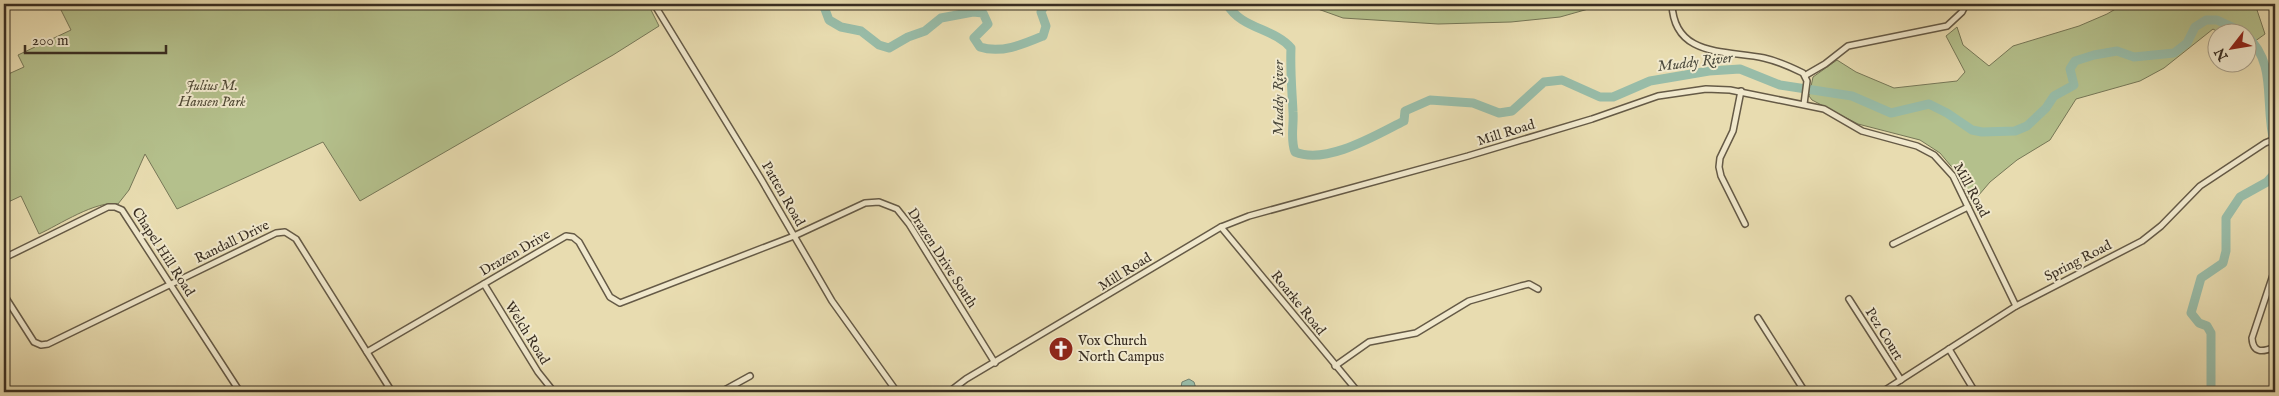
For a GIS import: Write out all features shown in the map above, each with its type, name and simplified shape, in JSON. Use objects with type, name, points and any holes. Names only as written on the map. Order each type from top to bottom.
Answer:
[{"type":"street","points":[[4,7],[9,4]]},
{"type":"street","name":"Patten Road","points":[[654,4],[845,321],[897,392]]},
{"type":"street","points":[[1672,4],[1679,28],[1697,46],[1712,52],[1767,58],[1806,75]]},
{"type":"street","points":[[1806,75],[1825,64],[1848,46],[1948,26],[1962,12],[1966,4]]},
{"type":"street","points":[[1804,104],[1807,85],[1806,75]]},
{"type":"street","name":"Mill Road","points":[[949,392],[966,379],[1221,227],[1249,216],[1468,156],[1592,119],[1658,96],[1713,89],[1741,91],[1824,109],[1862,130],[1926,150],[1949,170],[2016,306]]},
{"type":"street","points":[[1741,91],[1733,131],[1720,158],[1719,167],[1721,176],[1745,224]]},
{"type":"street","name":"Spring Road","points":[[1882,392],[2016,306],[2142,241],[2161,226],[2200,186],[2275,139]]},
{"type":"street","name":"Drazen Drive South","points":[[794,236],[865,202],[879,202],[897,209],[918,237],[995,363]]},
{"type":"street","name":"Chapel Hill Road","points":[[4,258],[108,207],[115,207],[128,216],[240,392]]},
{"type":"street","points":[[1893,244],[1968,207]]},
{"type":"street","name":"Roarke Road","points":[[1221,227],[1358,392]]},
{"type":"street","name":"Randall Drive","points":[[4,295],[29,337],[41,345],[48,344],[276,233],[288,232],[296,239],[392,392]]},
{"type":"street","name":"Drazen Drive","points":[[367,352],[566,236],[573,237],[579,242],[610,297],[620,303],[794,236]]},
{"type":"street","points":[[2275,268],[2252,338],[2252,344],[2258,351],[2262,352],[2275,347]]},
{"type":"street","name":"Welch Road","points":[[484,284],[538,372],[554,392]]},
{"type":"street","points":[[1335,366],[1369,342],[1416,333],[1469,301],[1529,284],[1538,289]]},
{"type":"street","name":"Pez Court","points":[[1849,299],[1901,380]]},
{"type":"street","points":[[1758,318],[1805,392]]},
{"type":"street","points":[[1949,349],[1975,392]]},
{"type":"street","points":[[721,392],[750,376]]},
{"type":"green space","name":"Julius M. Hansen Park","points":[[58,4],[648,4],[659,26],[613,55],[360,201],[323,142],[177,209],[145,154],[129,190],[118,204],[109,204],[89,209],[39,234],[21,196],[4,204],[4,76],[24,67],[18,55],[71,30]]},
{"type":"green space","points":[[1304,4],[1606,4],[1560,17],[1511,22],[1438,24],[1343,18]]},
{"type":"green space","points":[[2124,4],[2255,4],[2265,34],[2256,40],[2256,22],[2206,22],[2206,35],[2164,68],[2140,81],[2076,99],[2050,140],[2017,160],[1990,182],[1972,203],[1956,172],[1940,153],[1920,140],[1858,124],[1812,100],[1809,96],[1813,77],[1837,60],[1856,72],[1894,88],[1957,81],[1965,72],[1946,36],[1957,27],[1963,45],[1989,66],[2013,46],[2079,26],[2107,14]]},
{"type":"shaded area","points":[[1189,379],[1194,382],[1197,392],[1180,392],[1182,382]]},
{"type":"waterway","name":"Muddy River","points":[[823,4],[829,20],[841,27],[861,31],[879,45],[889,48],[908,37],[925,31],[941,18],[973,12],[983,13],[988,24],[974,38],[980,47],[988,49],[1004,49],[1043,36],[1046,26],[1041,12],[1045,4]]},
{"type":"waterway","name":"Muddy River","points":[[1227,4],[1241,19],[1276,36],[1291,48],[1293,142],[1295,152],[1308,155],[1322,155],[1351,147],[1404,121],[1405,111],[1430,100],[1473,103],[1499,113],[1512,111],[1544,82],[1562,80],[1600,97],[1613,97],[1650,81],[1709,71],[1740,69],[1780,85],[1852,96],[1891,113],[1929,104],[1947,113],[1972,130],[1982,132],[2015,131],[2027,126],[2046,108],[2054,96],[2074,85],[2070,69],[2075,61],[2117,51],[2134,57],[2174,53],[2187,43],[2195,27],[2206,20],[2221,22]]},
{"type":"waterway","points":[[2256,47],[2263,59],[2267,72],[2270,116],[2275,146]]},
{"type":"waterway","name":"Muddy River","points":[[2271,66],[2275,65]]},
{"type":"waterway","name":"Muddy River","points":[[2211,392],[2211,333],[2207,326],[2199,323],[2191,313],[2201,278],[2223,263],[2226,251],[2226,218],[2240,197],[2267,182],[2275,173]]},
{"type":"place","name":"Vox Church North Campus","points":[[1061,349]]}]
